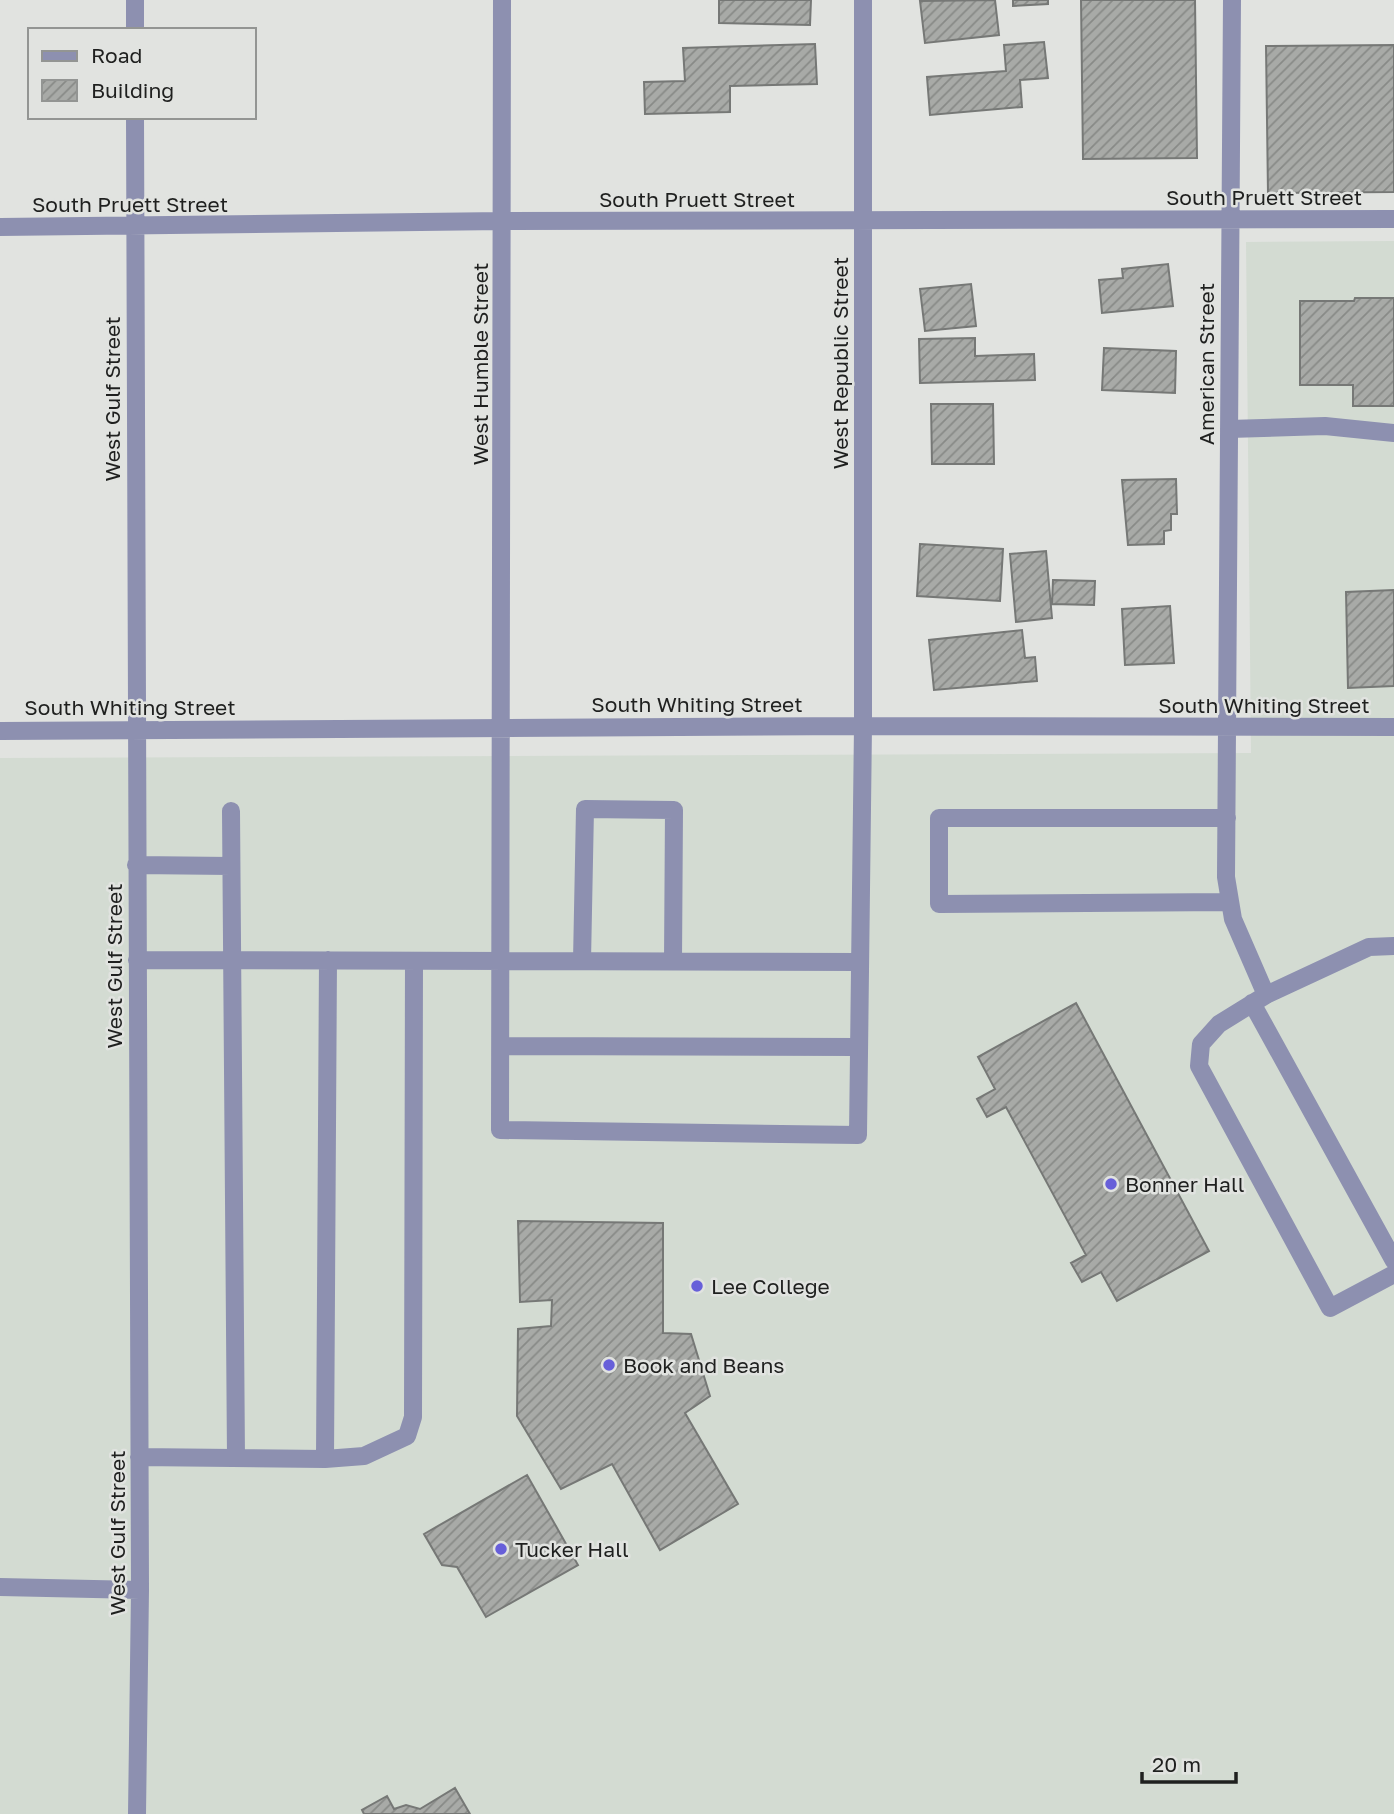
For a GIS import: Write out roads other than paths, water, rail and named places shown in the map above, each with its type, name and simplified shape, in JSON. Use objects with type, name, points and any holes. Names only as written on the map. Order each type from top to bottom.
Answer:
[{"type":"street","points":[[135,0],[135,28]]},
{"type":"street","name":"West Humble Street","points":[[502,0],[500,1130],[858,1135],[859,1047]]},
{"type":"street","name":"West Republic Street","points":[[859,1047],[863,726],[863,0]]},
{"type":"street","name":"American Street","points":[[1232,0],[1228,429],[1229,902],[1259,999],[1394,1261]]},
{"type":"street","name":"West Gulf Street","points":[[135,119],[140,1590],[137,1814]]},
{"type":"street","name":"South Pruett Street","points":[[0,227],[134,228],[503,221],[1394,219]]},
{"type":"street","points":[[1228,429],[1325,426],[1394,433]]},
{"type":"street","name":"South Whiting Street","points":[[0,731],[863,726],[1228,729],[1394,727]]},
{"type":"street","points":[[582,961],[585,809],[674,810],[673,961]]},
{"type":"street","points":[[231,811],[236,1458]]},
{"type":"street","points":[[1227,818],[939,818],[939,904],[1229,902]]},
{"type":"street","points":[[136,865],[231,866]]},
{"type":"street","points":[[1394,946],[1369,947],[1259,999],[1219,1024],[1201,1044],[1199,1066],[1330,1308],[1394,1274]]},
{"type":"street","points":[[136,960],[860,961]]},
{"type":"street","points":[[325,1459],[328,960]]},
{"type":"street","points":[[139,1457],[325,1459],[364,1456],[407,1436],[413,1418],[414,961]]},
{"type":"street","points":[[501,1046],[859,1047]]},
{"type":"street","points":[[0,1587],[140,1590]]},
{"type":"place","name":"Bonner Hall","points":[[1111,1184]]},
{"type":"place","name":"Lee College","points":[[697,1286]]},
{"type":"place","name":"Book and Beans","points":[[609,1365]]},
{"type":"place","name":"Tucker Hall","points":[[501,1549]]}]
